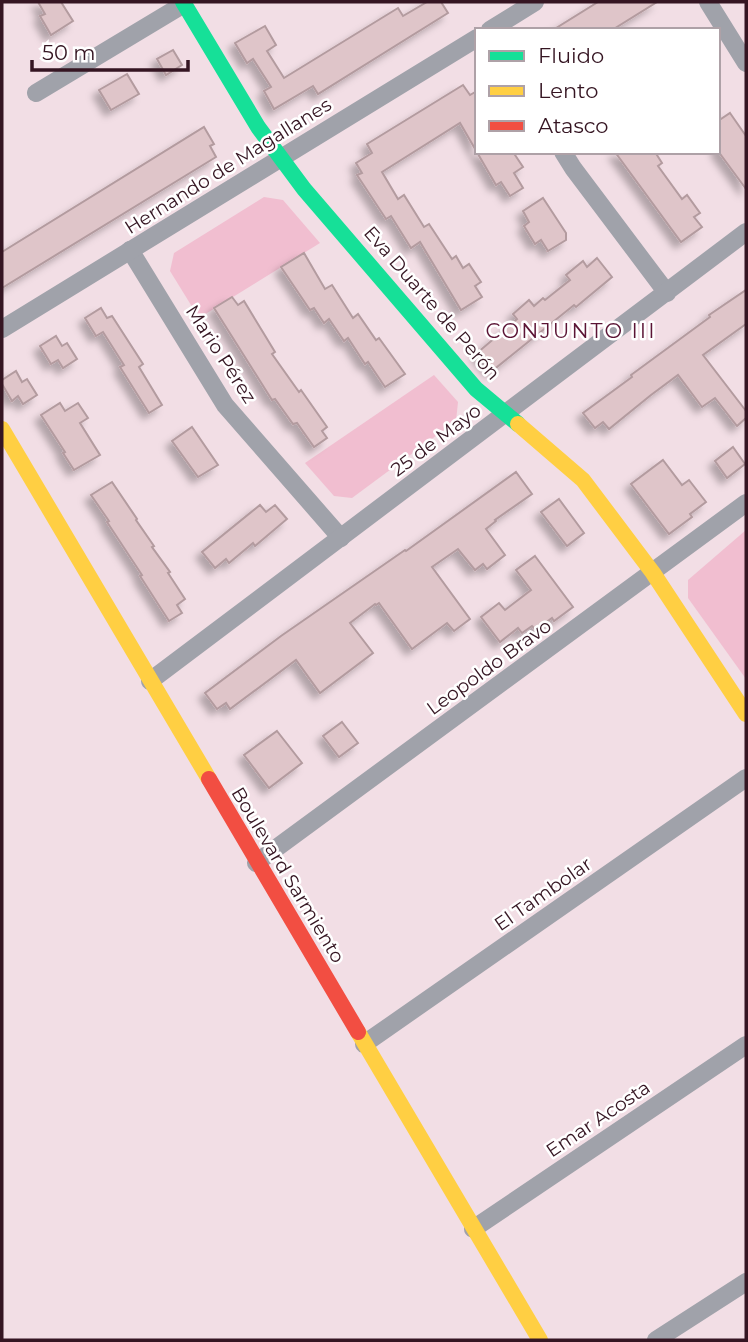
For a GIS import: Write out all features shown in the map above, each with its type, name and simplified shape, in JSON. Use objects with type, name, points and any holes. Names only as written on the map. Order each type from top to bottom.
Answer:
[{"type":"street","points":[[493,28],[535,2]]},
{"type":"street","points":[[708,2],[746,63]]},
{"type":"street","points":[[36,93],[183,3]]},
{"type":"street","name":"Eva Duarte de Perón","points":[[183,3],[258,127],[304,188],[477,389],[583,481],[653,573],[746,714]]},
{"type":"street","name":"Hernando de Magallanes","points":[[2,329],[475,39]]},
{"type":"street","points":[[564,154],[667,293]]},
{"type":"street","name":"25 de Mayo","points":[[150,681],[746,232]]},
{"type":"street","name":"Mario Pérez","points":[[130,250],[225,405],[341,538]]},
{"type":"street","name":"Boulevard Sarmiento","points":[[2,429],[540,1340]]},
{"type":"street","name":"Leopoldo Bravo","points":[[256,863],[746,503]]},
{"type":"street","name":"El Tambolar","points":[[364,1044],[746,778]]},
{"type":"street","name":"Emar Acosta","points":[[473,1229],[746,1045]]},
{"type":"street","points":[[656,1340],[744,1288]]},
{"type":"shaded area","points":[[264,197],[283,200],[320,243],[199,318],[170,271],[174,253]]},
{"type":"shaded area","points":[[434,375],[458,402],[456,421],[352,498],[334,496],[305,463]]},
{"type":"shaded area","points":[[746,530],[746,679],[688,598],[688,580]]},
{"type":"building","points":[[38,2],[61,2],[73,21],[51,35],[40,16],[45,14]]},
{"type":"building","points":[[427,2],[441,2],[448,13],[318,94],[313,86],[274,109],[264,91],[271,87],[253,59],[247,63],[235,43],[265,26],[276,45],[267,51],[284,78],[398,8],[403,16]]},
{"type":"building","points":[[598,2],[657,2],[615,28],[556,28]]},
{"type":"building","points":[[173,50],[182,65],[166,75],[157,59]]},
{"type":"building","points":[[127,74],[139,94],[111,110],[99,90]]},
{"type":"building","points":[[463,85],[470,95],[475,92],[475,149],[460,123],[382,172],[398,199],[404,195],[424,227],[429,224],[452,259],[456,256],[463,268],[469,264],[481,282],[475,286],[482,297],[461,310],[420,242],[411,248],[391,216],[386,219],[357,175],[362,173],[356,163],[372,153],[367,144]]},
{"type":"building","points":[[730,113],[746,136],[746,189],[720,154],[720,120]]},
{"type":"building","points":[[204,127],[214,144],[210,146],[216,157],[2,288],[2,252]]},
{"type":"building","points":[[478,154],[514,154],[523,167],[514,173],[523,188],[510,196],[501,182],[496,185]]},
{"type":"building","points":[[616,154],[656,154],[662,163],[658,166],[682,199],[687,195],[700,213],[694,217],[702,227],[681,242]]},
{"type":"building","points":[[543,198],[566,233],[566,240],[548,251],[541,240],[535,244],[524,226],[529,222],[523,211]]},
{"type":"building","points":[[304,253],[325,289],[332,285],[353,318],[358,314],[405,374],[385,387],[368,362],[365,364],[348,338],[344,341],[329,319],[324,323],[314,308],[310,310],[281,267]]},
{"type":"building","points":[[597,258],[612,277],[492,371],[477,353],[517,319],[513,314],[529,300],[534,306],[543,298],[545,300],[570,280],[566,275],[583,261],[587,267]]},
{"type":"building","points":[[746,290],[746,324],[703,355],[746,411],[746,418],[737,426],[715,398],[702,407],[678,375],[609,429],[603,422],[595,428],[583,413],[710,317],[709,315]]},
{"type":"building","points":[[232,297],[238,305],[244,301],[275,352],[272,354],[327,427],[322,431],[327,438],[314,447],[297,423],[293,424],[275,399],[272,400],[214,308]]},
{"type":"building","points":[[101,308],[107,318],[112,316],[143,364],[139,367],[162,405],[149,413],[120,367],[124,365],[103,332],[96,336],[85,318]]},
{"type":"building","points":[[56,336],[62,346],[67,343],[77,359],[63,368],[58,360],[51,364],[40,346]]},
{"type":"building","points":[[16,371],[22,382],[27,379],[37,395],[23,404],[18,396],[12,401],[2,384],[2,380]]},
{"type":"building","points":[[60,403],[65,411],[78,403],[88,418],[80,423],[100,455],[74,470],[41,415]]},
{"type":"building","points":[[192,427],[218,465],[198,477],[172,441]]},
{"type":"building","points":[[733,447],[745,464],[727,478],[715,461]]},
{"type":"building","points":[[663,460],[682,485],[689,480],[706,502],[690,514],[692,517],[669,534],[631,484]]},
{"type":"building","points":[[516,472],[532,494],[486,529],[505,555],[487,569],[483,564],[475,570],[458,549],[432,567],[470,619],[454,631],[447,623],[412,649],[379,603],[375,604],[350,623],[373,653],[320,693],[296,660],[230,709],[226,703],[217,709],[205,693],[281,636]]},
{"type":"building","points":[[112,482],[185,599],[177,605],[182,613],[169,621],[91,495]]},
{"type":"building","points":[[559,499],[584,533],[567,546],[541,512]]},
{"type":"building","points":[[260,505],[266,512],[275,505],[287,519],[255,546],[253,543],[229,563],[226,559],[215,568],[202,552]]},
{"type":"building","points":[[535,556],[573,607],[536,630],[532,626],[522,633],[518,628],[500,642],[481,617],[499,603],[505,610],[531,590],[516,570]]},
{"type":"building","points":[[342,722],[358,743],[339,757],[323,736]]},
{"type":"building","points":[[277,731],[302,763],[269,788],[244,755]]},
{"type":"traffic: fast","points":[[183,2],[258,127],[304,189],[476,389],[518,424]]},
{"type":"traffic: slow","points":[[518,424],[583,480],[653,573],[746,714]]},
{"type":"traffic: slow","points":[[2,429],[209,779]]},
{"type":"traffic: slow","points":[[358,1032],[540,1340]]},
{"type":"traffic: jam","points":[[209,779],[358,1032]]},
{"type":"district","name":"CONJUNTO III","points":[[571,330]]}]
